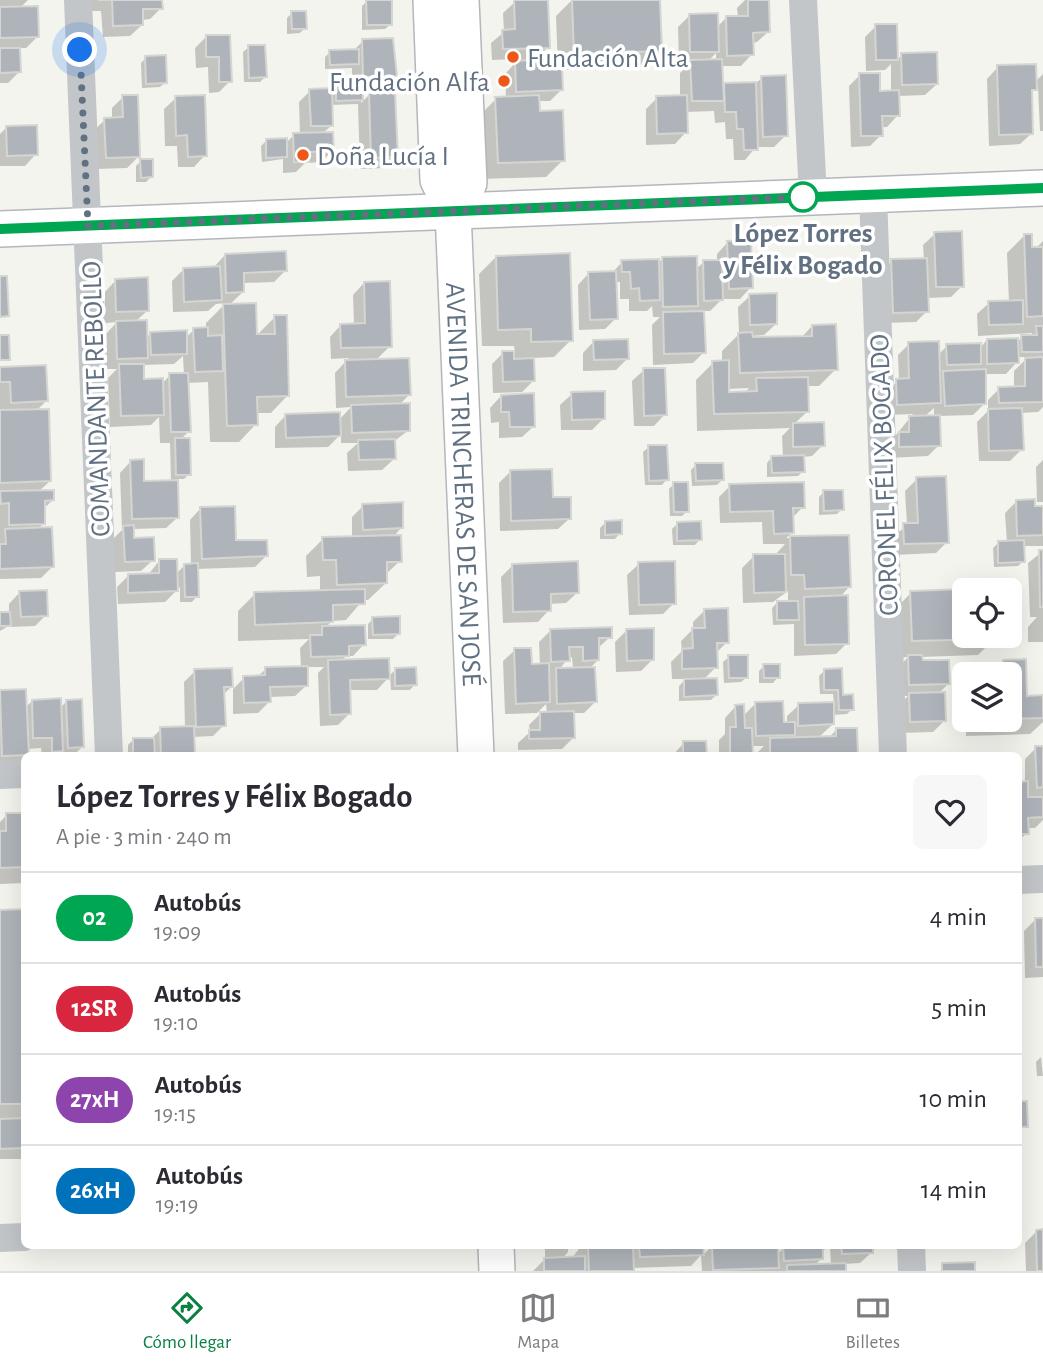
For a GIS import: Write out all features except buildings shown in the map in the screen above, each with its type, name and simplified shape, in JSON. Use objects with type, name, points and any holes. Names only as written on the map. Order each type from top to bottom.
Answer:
[{"type":"main road","points":[[431,0],[438,180],[453,211]]},
{"type":"main road","points":[[453,211],[469,183],[461,0]]},
{"type":"main road","points":[[0,229],[1043,188]]},
{"type":"main road","name":"AVENIDA TRINCHERAS DE SAN JOSÉ","points":[[453,211],[475,752]]},
{"type":"main road","points":[[496,1249],[497,1271]]},
{"type":"street","name":"COMANDANTE REBOLLO","points":[[78,0],[109,752]]},
{"type":"street","points":[[803,0],[813,197]]},
{"type":"street","name":"CORONEL FÉLIX BOGADO","points":[[873,194],[893,752]]},
{"type":"street","points":[[0,775],[21,774]]},
{"type":"street","points":[[1022,880],[1043,879]]},
{"type":"street","points":[[0,1238],[21,1237]]},
{"type":"street","points":[[911,1249],[912,1271]]},
{"type":"bus line","name":"02","points":[[0,229],[1043,188]]},
{"type":"place","name":"Fundación Alta","points":[[513,57]]},
{"type":"place","name":"Fundación Alfa","points":[[504,81]]},
{"type":"place","name":"Doña Lucía I","points":[[303,155]]},
{"type":"place","name":"López Torres y Félix Bogado","points":[[803,197]]},
{"type":"route","points":[[80,50],[88,226],[803,197]]}]
